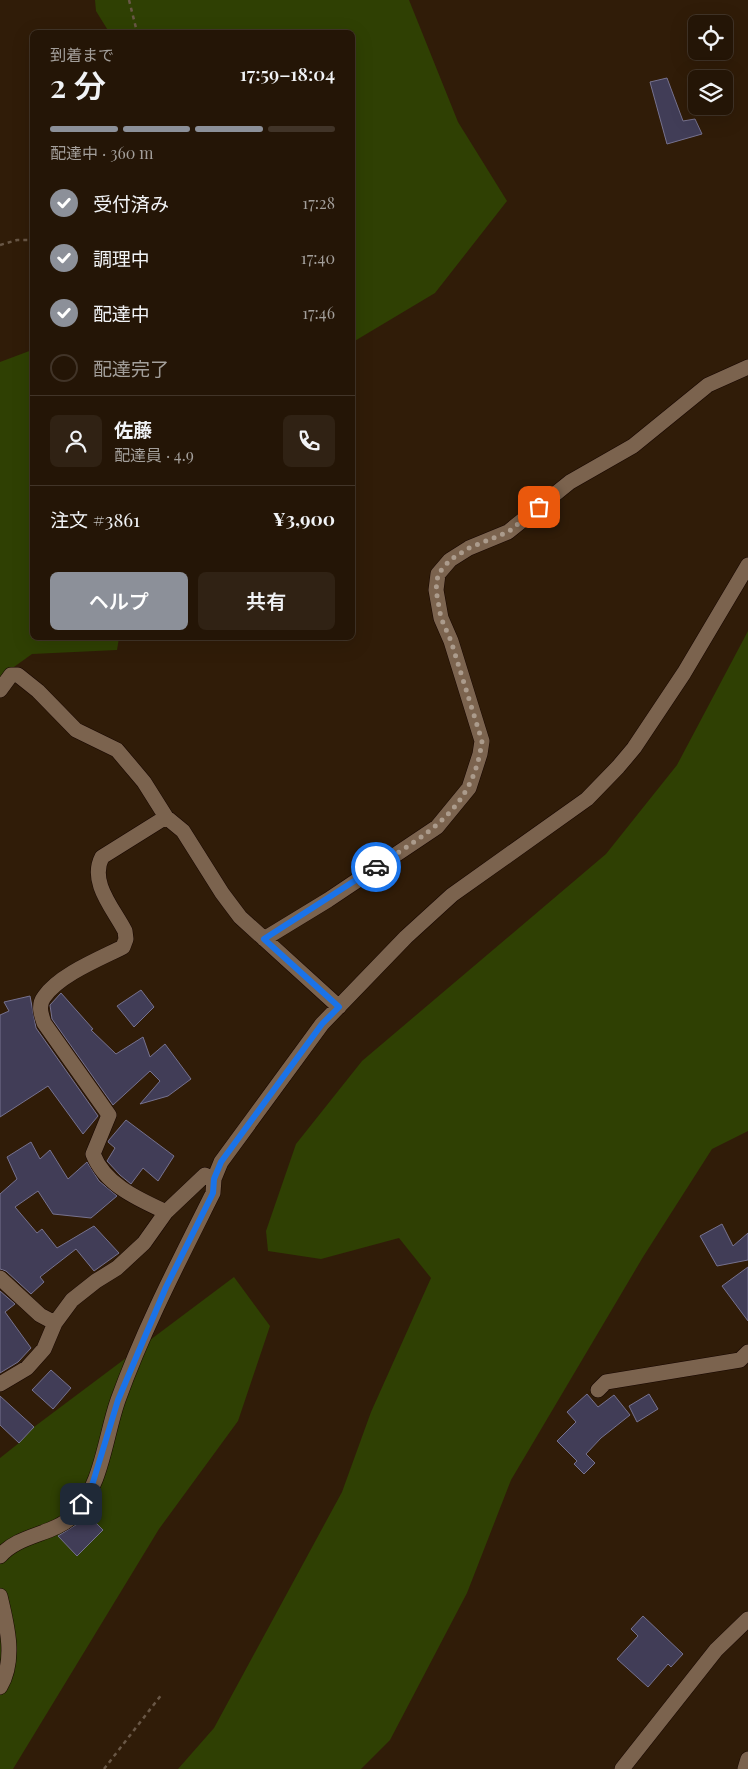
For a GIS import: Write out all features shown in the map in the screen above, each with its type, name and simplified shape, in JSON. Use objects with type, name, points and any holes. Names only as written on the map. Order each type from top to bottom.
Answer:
[{"type":"street","points":[[264,939],[328,900],[437,827],[469,788],[480,754],[482,741],[451,641],[441,618],[436,590],[438,574],[450,560],[469,548],[508,532],[570,482],[633,446],[708,385],[748,367]]},
{"type":"street","points":[[0,1556],[24,1540],[54,1528],[72,1516],[90,1492],[118,1400],[166,1287],[213,1193],[214,1179],[221,1162],[322,1024],[406,937],[452,895],[587,799],[618,767],[634,748],[684,673],[748,565]]},
{"type":"street","points":[[0,690],[11,675],[18,675],[38,691],[76,730],[117,750],[144,782],[166,816],[183,831],[222,893],[240,917],[339,1007]]},
{"type":"street","points":[[166,816],[102,857],[97,866],[98,881],[126,931],[126,939],[122,947],[65,978],[43,997],[40,1007],[44,1023],[108,1116],[93,1154],[98,1166],[129,1195],[166,1212]]},
{"type":"street","points":[[0,1384],[27,1368],[44,1349],[55,1323],[72,1300],[116,1268],[144,1243],[166,1212],[206,1175],[214,1179]]},
{"type":"street","points":[[0,1278],[40,1315],[55,1323]]},
{"type":"street","points":[[598,1390],[606,1382],[740,1360],[748,1352]]},
{"type":"street","points":[[0,1596],[6,1622],[10,1658],[0,1687]]},
{"type":"street","points":[[622,1769],[716,1650],[748,1619]]},
{"type":"street","points":[[745,1769],[748,1759]]},
{"type":"path","points":[[129,0],[136,30]]},
{"type":"path","points":[[0,244],[17,240],[30,240]]},
{"type":"path","points":[[104,1769],[162,1694]]},
{"type":"green space","points":[[95,0],[409,0],[458,122],[507,201],[435,293],[355,341],[355,30],[108,30],[96,11]]},
{"type":"green space","points":[[30,351],[30,640],[119,640],[117,650],[32,654],[0,677],[0,362]]},
{"type":"green space","points":[[748,631],[748,1131],[712,1149],[643,1257],[511,1480],[467,1593],[390,1740],[361,1769],[178,1769],[214,1728],[342,1492],[371,1412],[431,1278],[399,1238],[321,1259],[268,1251],[266,1231],[296,1144],[362,1061],[606,854],[677,765]]},
{"type":"green space","points":[[234,1277],[270,1326],[238,1421],[159,1529],[13,1769],[0,1769],[0,1458],[19,1443],[34,1427]]},
{"type":"building","points":[[667,78],[683,121],[695,119],[702,134],[667,144],[650,82]]},
{"type":"building","points":[[141,990],[154,1007],[134,1027],[117,1006]]},
{"type":"building","points":[[61,993],[93,1029],[91,1030],[116,1054],[143,1037],[150,1057],[165,1044],[191,1079],[168,1096],[140,1104],[160,1081],[150,1071],[113,1105],[52,1019],[50,1005]]},
{"type":"building","points":[[30,996],[36,1028],[98,1116],[83,1134],[48,1086],[0,1117],[0,1015],[9,1011],[4,1002]]},
{"type":"building","points":[[126,1120],[174,1156],[158,1181],[143,1168],[131,1184],[107,1161],[115,1148],[108,1142]]},
{"type":"building","points":[[31,1142],[40,1159],[50,1150],[68,1179],[87,1162],[99,1181],[117,1196],[91,1218],[53,1214],[38,1191],[15,1207],[37,1233],[42,1229],[57,1248],[94,1226],[119,1253],[94,1271],[76,1249],[40,1277],[44,1282],[31,1294],[6,1271],[0,1269],[0,1194],[17,1179],[7,1157]]},
{"type":"building","points":[[722,1224],[733,1246],[748,1233],[748,1260],[717,1266],[700,1236]]},
{"type":"building","points":[[748,1267],[748,1321],[722,1286]]},
{"type":"building","points":[[0,1291],[15,1304],[5,1312],[31,1348],[18,1362],[0,1373]]},
{"type":"building","points":[[51,1370],[71,1388],[53,1409],[32,1390]]},
{"type":"building","points":[[587,1394],[598,1407],[614,1395],[630,1415],[601,1438],[586,1454],[595,1463],[584,1474],[574,1464],[577,1461],[557,1441],[576,1422],[567,1412]]},
{"type":"building","points":[[649,1394],[658,1409],[637,1422],[629,1406]]},
{"type":"building","points":[[0,1396],[34,1427],[19,1443],[0,1425]]},
{"type":"building","points":[[87,1514],[103,1530],[77,1556],[58,1536],[79,1523]]},
{"type":"building","points":[[643,1616],[683,1654],[671,1667],[668,1664],[648,1687],[617,1659],[638,1636],[631,1629]]},
{"type":"way so far","points":[[376,867],[437,827],[469,788],[480,754],[482,741],[451,641],[441,618],[436,590],[438,574],[450,560],[469,548],[508,532],[539,507]]},
{"type":"route","points":[[81,1504],[90,1492],[118,1400],[166,1287],[213,1193],[214,1179],[221,1162],[322,1024],[339,1007],[307,980],[282,953],[264,939],[328,900],[376,867]]}]
